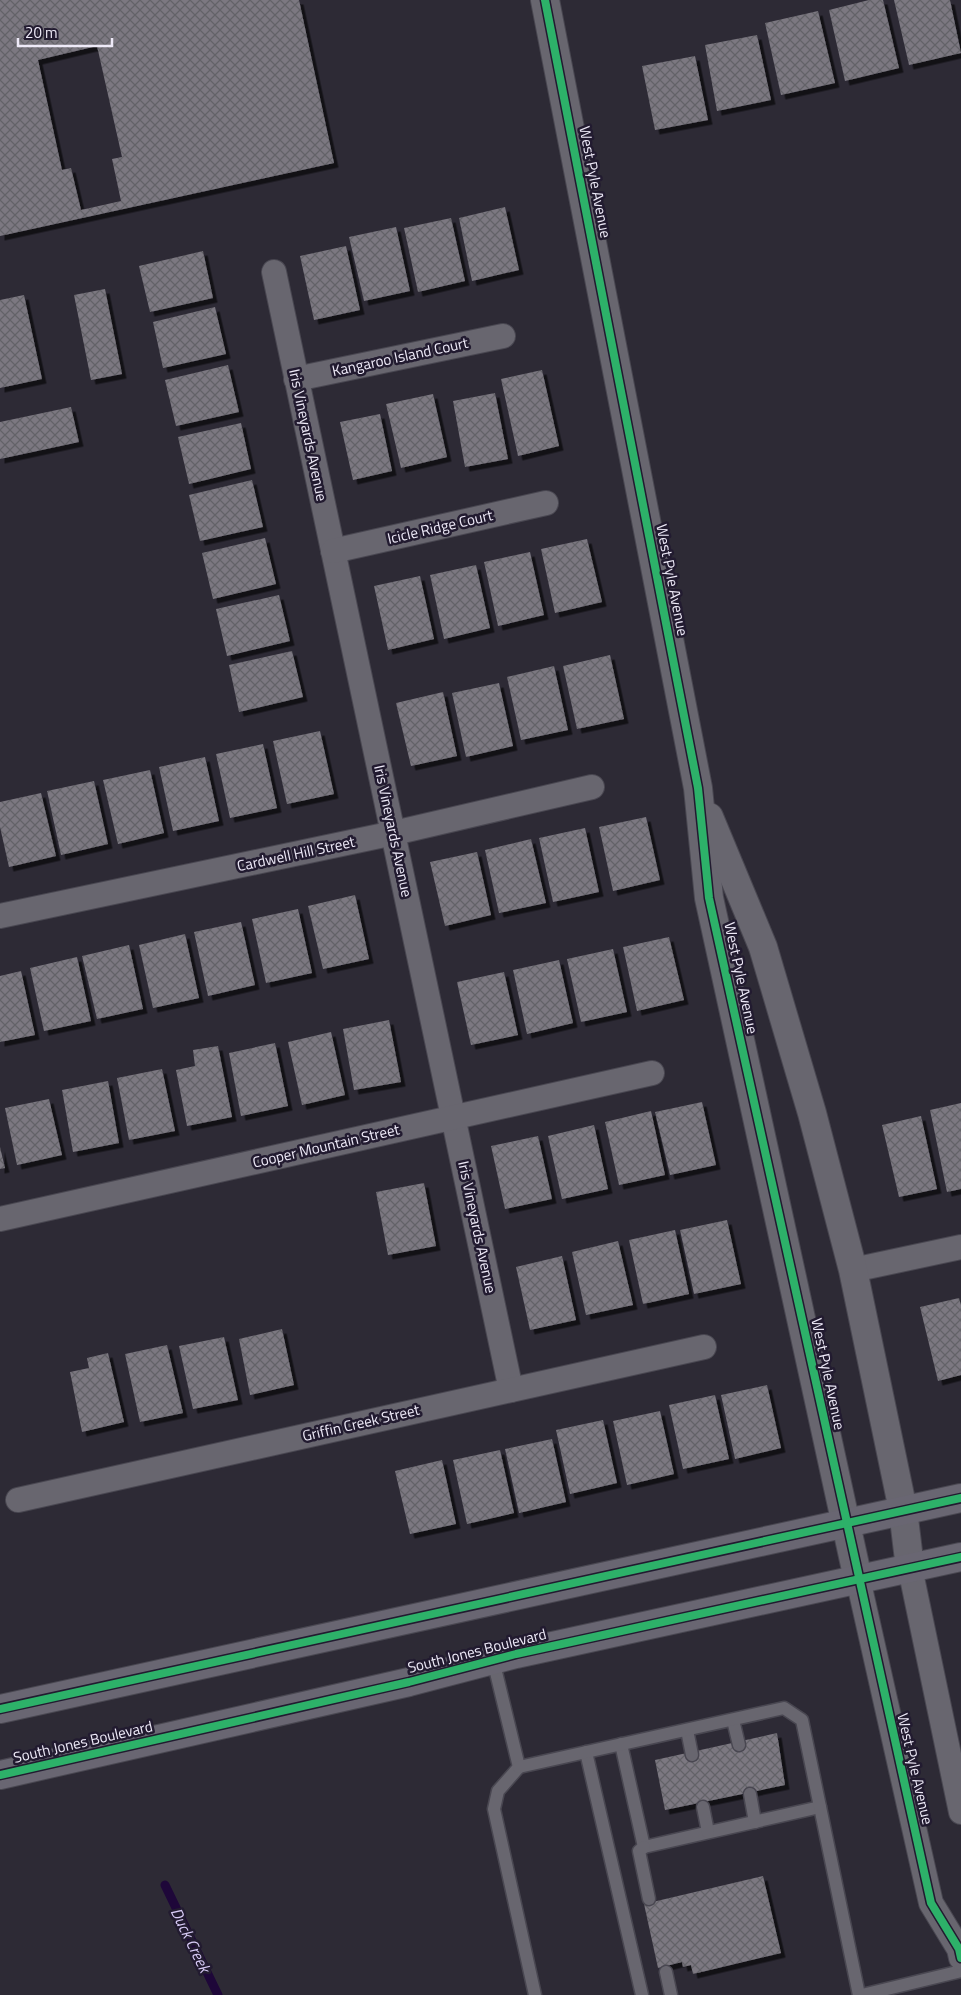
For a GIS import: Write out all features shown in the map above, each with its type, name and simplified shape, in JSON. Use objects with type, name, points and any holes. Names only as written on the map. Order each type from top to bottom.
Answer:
[{"type":"main road","points":[[0,1709],[961,1498]]},
{"type":"main road","name":"South Jones Boulevard","points":[[0,1775],[409,1682],[493,1660],[961,1557]]},
{"type":"street","name":"West Pyle Avenue","points":[[545,0],[698,788],[709,898],[931,1903],[961,1955]]},
{"type":"street","name":"Iris Vineyards Avenue","points":[[274,272],[511,1390]]},
{"type":"street","name":"Kangaroo Island Court","points":[[296,379],[503,336]]},
{"type":"street","name":"Icicle Ridge Court","points":[[333,551],[546,503]]},
{"type":"street","name":"Cardwell Hill Street","points":[[0,916],[394,833],[592,787]]},
{"type":"street","name":"West Pyle Avenue","points":[[698,788],[763,947],[807,1097],[853,1270],[904,1510],[910,1568],[961,1812]]},
{"type":"street","name":"Cooper Mountain Street","points":[[0,1219],[652,1073]]},
{"type":"street","points":[[853,1270],[961,1247]]},
{"type":"street","name":"Griffin Creek Street","points":[[18,1500],[704,1347]]},
{"type":"lane","points":[[493,1660],[519,1767]]},
{"type":"lane","points":[[535,1995],[494,1809],[498,1791],[519,1767],[784,1708],[802,1720],[860,1995],[961,1955]]},
{"type":"lane","points":[[733,1720],[739,1745]]},
{"type":"lane","points":[[687,1730],[692,1755]]},
{"type":"lane","points":[[621,1744],[644,1847]]},
{"type":"lane","points":[[586,1752],[642,1995]]},
{"type":"lane","points":[[750,1794],[755,1822]]},
{"type":"lane","points":[[703,1807],[708,1832]]},
{"type":"lane","points":[[649,1899],[639,1851],[644,1847],[820,1807]]},
{"type":"lane","points":[[666,1972],[671,1995]]},
{"type":"building","points":[[0,0],[299,0],[334,163],[0,236]],"holes":[[[97,46],[122,157],[112,159],[121,201],[81,210],[71,168],[62,170],[38,60]]]},
{"type":"building","points":[[869,0],[883,0],[899,68],[845,81],[829,10]]},
{"type":"building","points":[[894,0],[950,0],[961,53],[909,65]]},
{"type":"building","points":[[818,11],[835,83],[781,95],[765,23]]},
{"type":"building","points":[[757,35],[771,100],[717,111],[705,45]]},
{"type":"building","points":[[695,56],[708,120],[655,130],[642,66]]},
{"type":"building","points":[[505,207],[519,270],[472,281],[459,218]]},
{"type":"building","points":[[451,218],[465,281],[418,292],[404,228]]},
{"type":"building","points":[[396,227],[410,291],[364,301],[349,237]]},
{"type":"building","points":[[346,246],[360,310],[314,320],[300,256]]},
{"type":"building","points":[[203,251],[213,298],[150,312],[139,266]]},
{"type":"building","points":[[105,289],[122,374],[91,380],[74,295]]},
{"type":"building","points":[[24,295],[42,379],[0,388],[0,300]]},
{"type":"building","points":[[215,307],[226,354],[163,368],[153,322]]},
{"type":"building","points":[[228,365],[239,412],[176,426],[165,380]]},
{"type":"building","points":[[542,370],[559,446],[518,456],[501,379]]},
{"type":"building","points":[[495,393],[508,459],[465,467],[453,401]]},
{"type":"building","points":[[433,394],[447,457],[401,468],[386,404]]},
{"type":"building","points":[[71,407],[79,442],[0,459],[0,422]]},
{"type":"building","points":[[380,414],[392,471],[353,480],[340,422]]},
{"type":"building","points":[[241,423],[251,469],[189,484],[178,437]]},
{"type":"building","points":[[252,480],[263,527],[200,541],[189,495]]},
{"type":"building","points":[[265,538],[276,584],[213,599],[202,553]]},
{"type":"building","points":[[587,539],[602,602],[555,613],[541,549]]},
{"type":"building","points":[[530,552],[544,615],[498,626],[484,562]]},
{"type":"building","points":[[476,565],[490,628],[444,639],[430,575]]},
{"type":"building","points":[[420,576],[434,639],[388,650],[374,586]]},
{"type":"building","points":[[279,595],[290,641],[227,656],[216,609]]},
{"type":"building","points":[[292,651],[303,697],[239,712],[229,665]]},
{"type":"building","points":[[610,655],[624,719],[577,729],[563,666]]},
{"type":"building","points":[[554,666],[568,730],[521,740],[507,677]]},
{"type":"building","points":[[499,683],[513,746],[466,757],[452,693]]},
{"type":"building","points":[[443,692],[457,756],[411,766],[396,703]]},
{"type":"building","points":[[320,731],[334,794],[287,804],[273,741]]},
{"type":"building","points":[[263,744],[277,808],[230,818],[216,754]]},
{"type":"building","points":[[205,757],[219,821],[173,831],[159,767]]},
{"type":"building","points":[[150,770],[164,833],[118,844],[103,780]]},
{"type":"building","points":[[94,781],[108,844],[61,855],[47,791]]},
{"type":"building","points":[[41,793],[56,856],[9,867],[0,827],[0,802]]},
{"type":"building","points":[[646,817],[660,880],[613,891],[599,827]]},
{"type":"building","points":[[585,828],[599,892],[553,902],[539,838]]},
{"type":"building","points":[[531,839],[546,903],[499,913],[485,850]]},
{"type":"building","points":[[477,852],[491,915],[445,926],[430,862]]},
{"type":"building","points":[[355,895],[369,959],[323,969],[308,906]]},
{"type":"building","points":[[298,909],[312,973],[266,983],[252,919]]},
{"type":"building","points":[[241,922],[255,985],[208,996],[194,932]]},
{"type":"building","points":[[185,934],[199,998],[153,1008],[139,945]]},
{"type":"building","points":[[669,937],[684,1000],[637,1011],[623,947]]},
{"type":"building","points":[[129,945],[143,1009],[97,1019],[82,956]]},
{"type":"building","points":[[613,949],[627,1012],[581,1022],[567,959]]},
{"type":"building","points":[[77,957],[91,1021],[44,1031],[30,968]]},
{"type":"building","points":[[559,960],[573,1023],[527,1034],[513,970]]},
{"type":"building","points":[[21,971],[35,1035],[0,1042],[0,976]]},
{"type":"building","points":[[504,972],[518,1035],[471,1045],[457,982]]},
{"type":"building","points":[[389,1020],[401,1082],[354,1090],[343,1029]]},
{"type":"building","points":[[331,1032],[345,1095],[302,1105],[288,1042]]},
{"type":"building","points":[[275,1043],[288,1106],[241,1116],[229,1053]]},
{"type":"building","points":[[218,1046],[232,1117],[187,1126],[176,1070],[195,1066],[193,1050]]},
{"type":"building","points":[[162,1069],[175,1131],[129,1140],[117,1078]]},
{"type":"building","points":[[108,1081],[119,1143],[73,1152],[62,1090]]},
{"type":"building","points":[[49,1099],[62,1155],[17,1165],[5,1108]]},
{"type":"building","points":[[702,1102],[716,1165],[670,1175],[655,1112]]},
{"type":"building","points":[[961,1103],[961,1189],[947,1192],[930,1110]]},
{"type":"building","points":[[651,1111],[665,1175],[619,1185],[605,1122]]},
{"type":"building","points":[[921,1116],[937,1189],[899,1197],[882,1125]]},
{"type":"building","points":[[594,1125],[608,1189],[562,1199],[548,1136]]},
{"type":"building","points":[[538,1136],[552,1199],[505,1209],[491,1146]]},
{"type":"building","points":[[0,1147],[5,1168],[0,1169]]},
{"type":"building","points":[[424,1183],[436,1246],[388,1255],[376,1192]]},
{"type":"building","points":[[727,1220],[741,1284],[694,1294],[680,1230]]},
{"type":"building","points":[[675,1230],[689,1294],[643,1304],[629,1240]]},
{"type":"building","points":[[618,1241],[633,1305],[586,1315],[572,1252]]},
{"type":"building","points":[[562,1256],[576,1320],[530,1330],[516,1267]]},
{"type":"building","points":[[959,1298],[961,1305],[961,1375],[938,1381],[920,1307]]},
{"type":"building","points":[[282,1329],[294,1385],[250,1395],[239,1339]]},
{"type":"building","points":[[224,1337],[238,1400],[193,1409],[179,1346]]},
{"type":"building","points":[[167,1345],[183,1413],[140,1422],[125,1354]]},
{"type":"building","points":[[108,1353],[124,1422],[82,1432],[70,1372],[89,1368],[87,1358]]},
{"type":"building","points":[[767,1385],[781,1448],[735,1459],[721,1395]]},
{"type":"building","points":[[715,1395],[729,1459],[683,1469],[669,1405]]},
{"type":"building","points":[[660,1411],[674,1474],[627,1485],[613,1421]]},
{"type":"building","points":[[603,1420],[617,1483],[570,1494],[556,1430]]},
{"type":"building","points":[[552,1439],[566,1502],[519,1513],[505,1449]]},
{"type":"building","points":[[500,1450],[514,1513],[467,1524],[453,1460]]},
{"type":"building","points":[[442,1460],[456,1524],[410,1534],[395,1471]]},
{"type":"building","points":[[777,1733],[785,1785],[665,1810],[655,1760]]},
{"type":"building","points":[[763,1876],[781,1953],[693,1974],[691,1965],[683,1967],[682,1962],[658,1968],[644,1904]]},
{"type":"waterway","name":"Duck Creek","points":[[165,1885],[218,1995]]},
{"type":"cycle path","points":[[545,0],[698,788],[709,898],[931,1903],[959,1949],[961,1958]]},
{"type":"cycle path","points":[[0,1709],[961,1498]]},
{"type":"cycle path","points":[[0,1775],[409,1682],[516,1654],[961,1557]]}]
